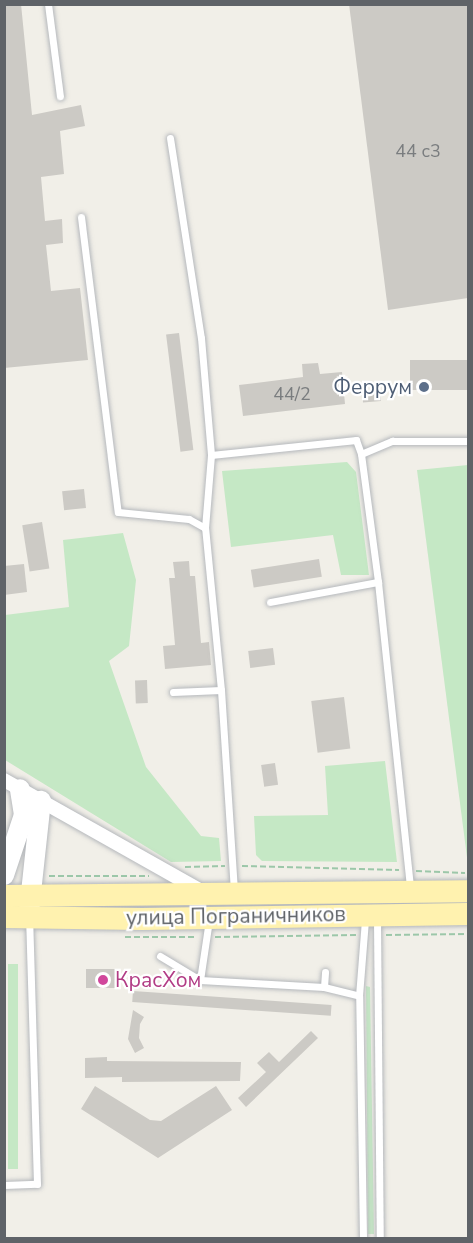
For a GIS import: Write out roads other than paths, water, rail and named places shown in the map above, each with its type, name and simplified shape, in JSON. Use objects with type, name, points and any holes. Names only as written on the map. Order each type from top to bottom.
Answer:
[{"type":"main road","points":[[4,875],[24,815],[12,785]]},
{"type":"main road","points":[[30,896],[41,801]]},
{"type":"main road","name":"улица Пограничников","points":[[4,896],[204,892],[468,891]]},
{"type":"main road","name":"улица Пограничников","points":[[4,917],[30,896],[209,917],[468,914]]},
{"type":"street","points":[[12,785],[204,892]]},
{"type":"lane","points":[[48,4],[60,96]]},
{"type":"lane","points":[[170,138],[201,338],[211,455],[205,528],[220,690],[234,892]]},
{"type":"lane","points":[[81,217],[118,512],[189,519],[205,528]]},
{"type":"lane","points":[[211,455],[356,440],[361,454],[378,582],[411,892]]},
{"type":"lane","points":[[361,454],[392,441],[468,441]]},
{"type":"lane","points":[[270,602],[378,582]]},
{"type":"lane","points":[[173,692],[220,690]]},
{"type":"lane","points":[[4,1185],[37,1184],[30,896]]},
{"type":"lane","points":[[363,1239],[359,996],[371,914]]},
{"type":"lane","points":[[371,914],[380,1239]]},
{"type":"lane","points":[[201,980],[209,917]]},
{"type":"lane","points":[[160,956],[201,980],[324,987],[359,996]]},
{"type":"lane","points":[[324,987],[326,972]]},
{"type":"place","name":"Феррум","points":[[424,387]]},
{"type":"place","name":"КрасХом","points":[[103,980]]}]
